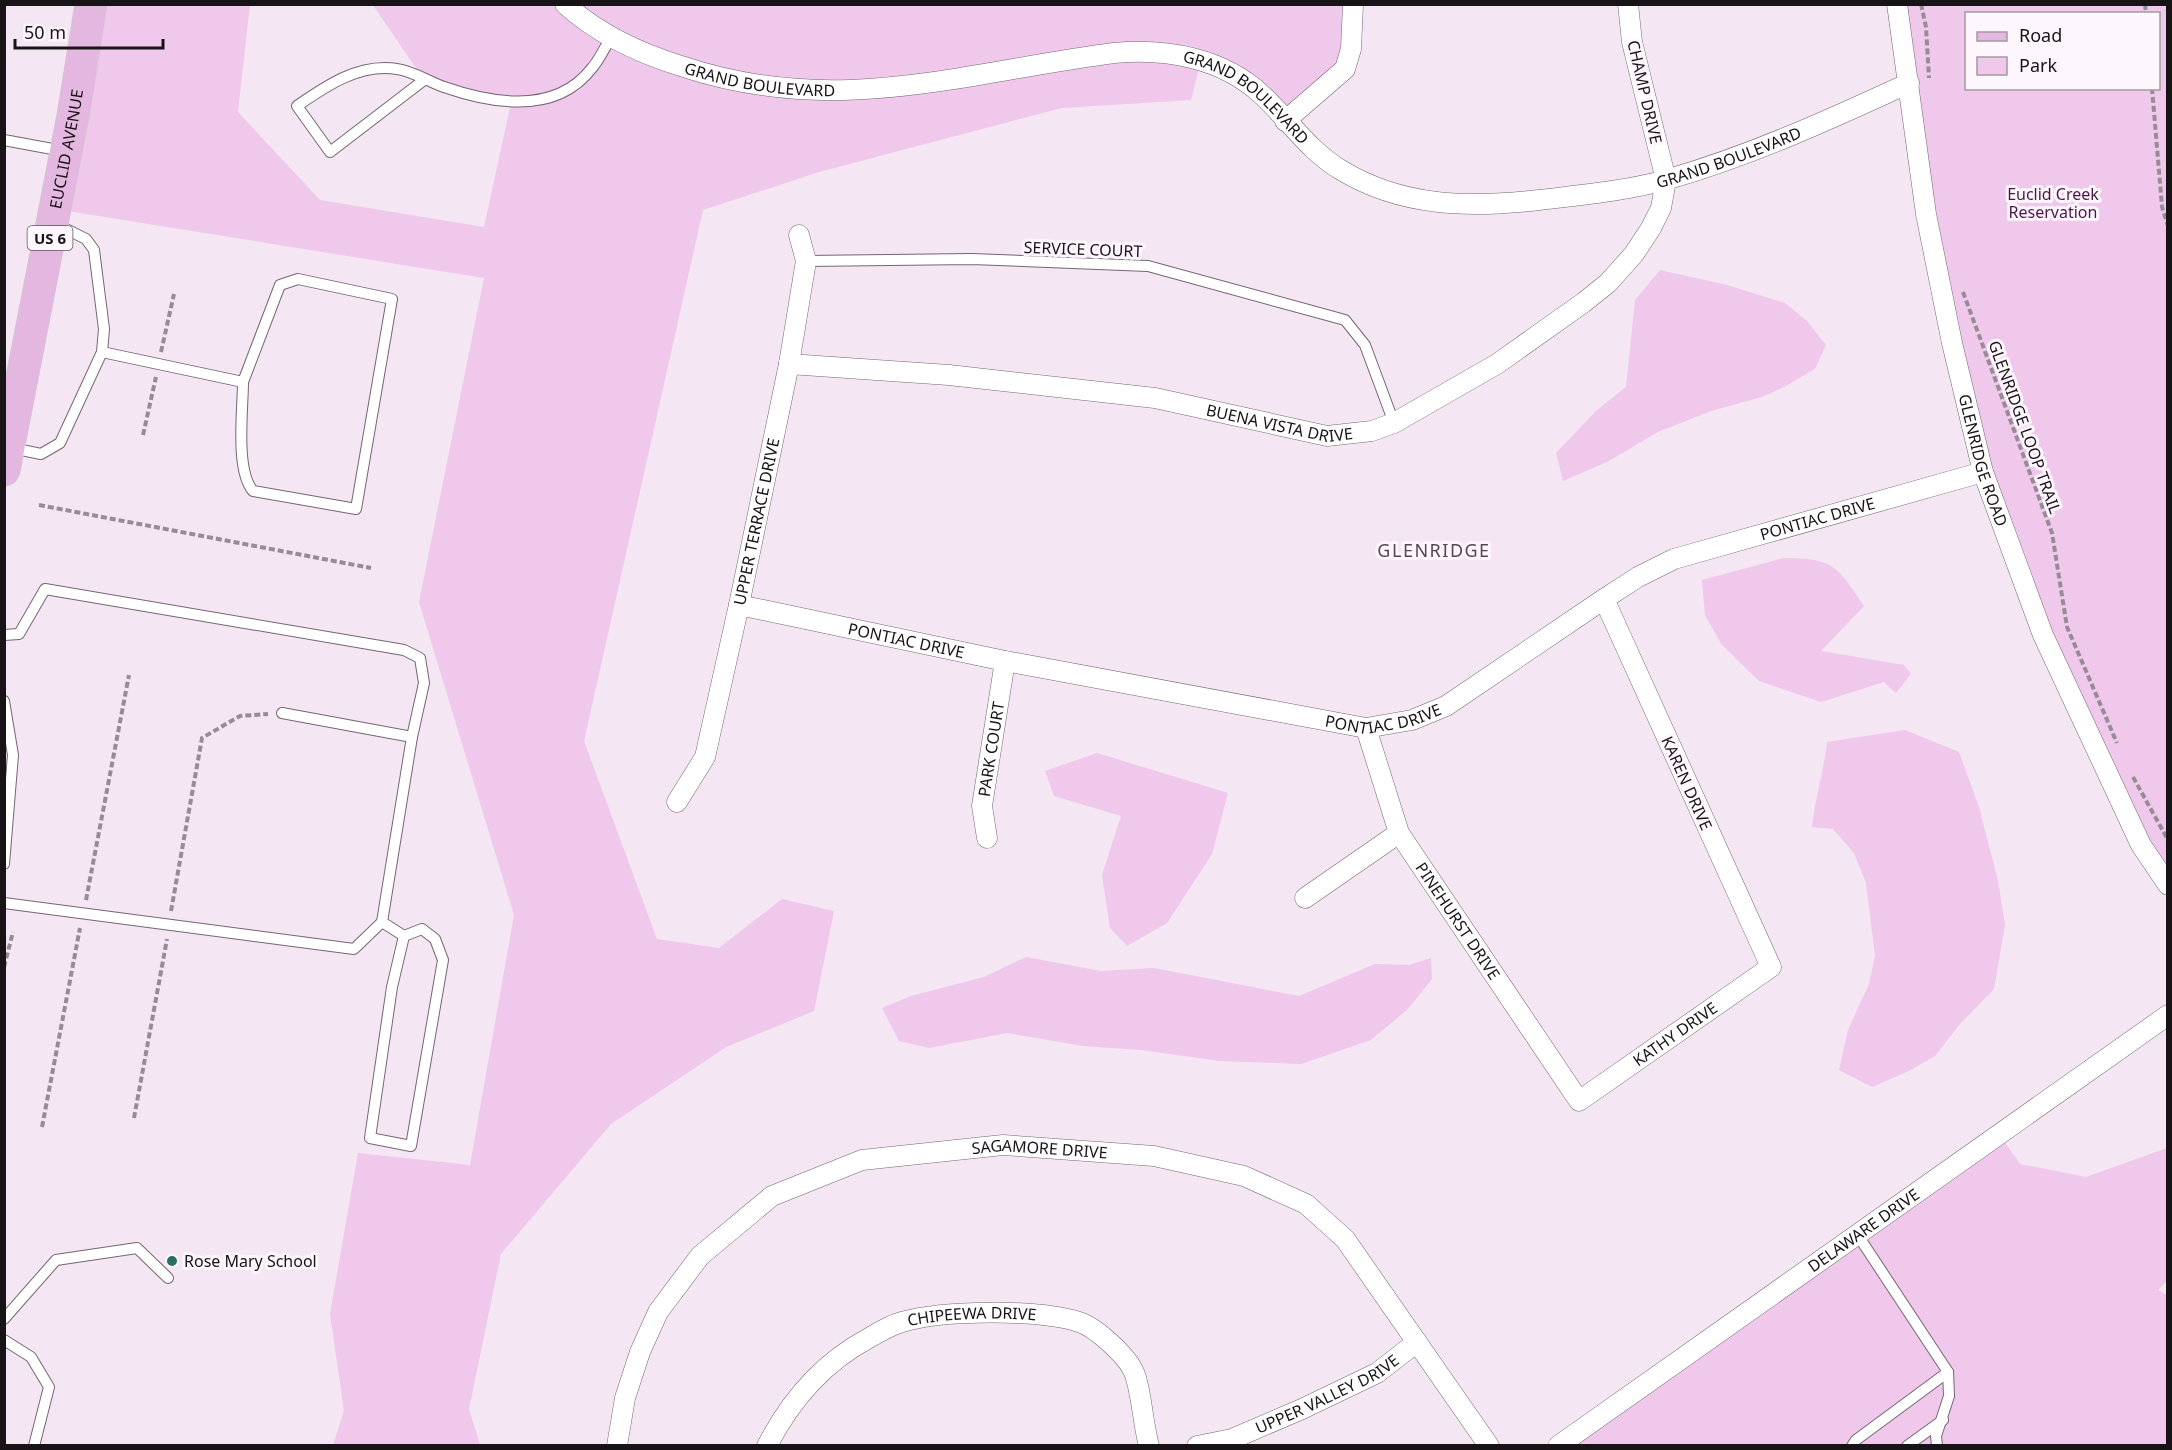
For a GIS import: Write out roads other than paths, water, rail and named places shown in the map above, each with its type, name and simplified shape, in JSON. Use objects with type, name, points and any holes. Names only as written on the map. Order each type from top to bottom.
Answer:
[{"type":"main road","name":"EUCLID AVENUE","points":[[7,459],[19,372],[52,224],[91,4]]},
{"type":"street","name":"GRAND BOULEVARD","points":[[565,4],[611,37],[655,58],[706,75],[767,88],[818,92],[862,91],[937,82],[1114,53],[1141,51],[1170,53],[1201,60],[1237,76],[1262,95],[1316,152],[1338,169],[1363,183],[1408,198],[1454,205],[1500,204],[1574,196],[1666,180],[1744,154],[1797,133],[1909,83]]},
{"type":"street","name":"CHAMP DRIVE","points":[[1628,4],[1632,42],[1666,180]]},
{"type":"street","name":"GLENRIDGE ROAD","points":[[1897,4],[1926,214],[1952,343],[1983,472],[2043,635],[2141,845],[2168,885]]},
{"type":"street","points":[[1285,121],[1345,69],[1351,49],[1352,5]]},
{"type":"street","name":"BUENA VISTA DRIVE","points":[[789,364],[950,375],[1155,398],[1327,436],[1372,431],[1394,423],[1497,364],[1608,283],[1634,254],[1651,228],[1661,208],[1666,180]]},
{"type":"street","name":"UPPER TERRACE DRIVE","points":[[677,802],[705,757],[739,605],[789,364],[806,261],[799,235]]},
{"type":"street","name":"PONTIAC DRIVE","points":[[739,605],[1005,661],[1366,728],[1412,720],[1446,706],[1638,577],[1674,559],[1983,472]]},
{"type":"street","name":"KAREN DRIVE","points":[[1604,599],[1771,967]]},
{"type":"street","name":"PARK COURT","points":[[987,838],[982,806],[1005,661]]},
{"type":"street","name":"PINEHURST DRIVE","points":[[1366,728],[1399,833],[1579,1101]]},
{"type":"street","points":[[1305,898],[1399,833]]},
{"type":"street","name":"KATHY DRIVE","points":[[1579,1101],[1771,967]]},
{"type":"street","name":"DELAWARE DRIVE","points":[[1558,1446],[2168,1015]]},
{"type":"street","name":"SAGAMORE DRIVE","points":[[617,1446],[625,1398],[640,1352],[658,1312],[700,1256],[772,1196],[862,1160],[1003,1145],[1154,1156],[1244,1176],[1306,1204],[1345,1239],[1489,1446]]},
{"type":"street","name":"CHIPEEWA DRIVE","points":[[767,1446],[798,1397],[817,1376],[867,1339],[901,1322],[942,1316],[1017,1312],[1050,1315],[1081,1323],[1114,1346],[1133,1370],[1149,1446]]},
{"type":"street","name":"UPPER VALLEY DRIVE","points":[[1197,1446],[1232,1439],[1302,1409],[1377,1372],[1417,1342]]},
{"type":"lane","points":[[424,80],[330,152],[297,106],[332,81],[374,69],[397,69],[424,80],[492,101],[511,103],[537,100],[574,86],[592,68],[611,37]]},
{"type":"lane","points":[[4,140],[66,151]]},
{"type":"lane","points":[[7,459],[41,454],[60,443],[102,352],[104,329],[94,250],[86,240],[52,224]]},
{"type":"lane","name":"SERVICE COURT","points":[[806,261],[972,259],[1148,266],[1345,320],[1365,345],[1394,423]]},
{"type":"lane","points":[[298,279],[392,299],[356,509],[253,491],[247,484],[242,447],[243,382],[280,285],[298,279]]},
{"type":"lane","points":[[102,352],[243,382]]},
{"type":"lane","points":[[4,635],[19,634],[45,589],[404,650],[420,658],[424,683],[412,737],[382,922],[354,949],[4,903]]},
{"type":"lane","points":[[4,701],[13,754],[4,864]]},
{"type":"lane","points":[[282,713],[412,737]]},
{"type":"lane","points":[[382,922],[404,936]]},
{"type":"lane","points":[[422,928],[435,939],[442,960],[411,1146],[370,1138],[392,987],[404,936],[422,928]]},
{"type":"lane","points":[[1857,1234],[1948,1372],[1949,1396],[1936,1436],[1937,1446]]},
{"type":"lane","points":[[4,1319],[56,1260],[137,1248],[168,1278]]},
{"type":"lane","points":[[4,1340],[31,1357],[49,1387],[34,1446]]},
{"type":"lane","points":[[1852,1446],[1856,1440],[1948,1372]]},
{"type":"lane","points":[[1907,1446],[1942,1420]]},
{"type":"place","name":"Rose Mary School","points":[[172,1261]]},
{"type":"district","name":"GLENRIDGE","points":[[1434,550]]},
{"type":"park label","name":"Euclid Creek Reservation","points":[[2053,203]]}]
